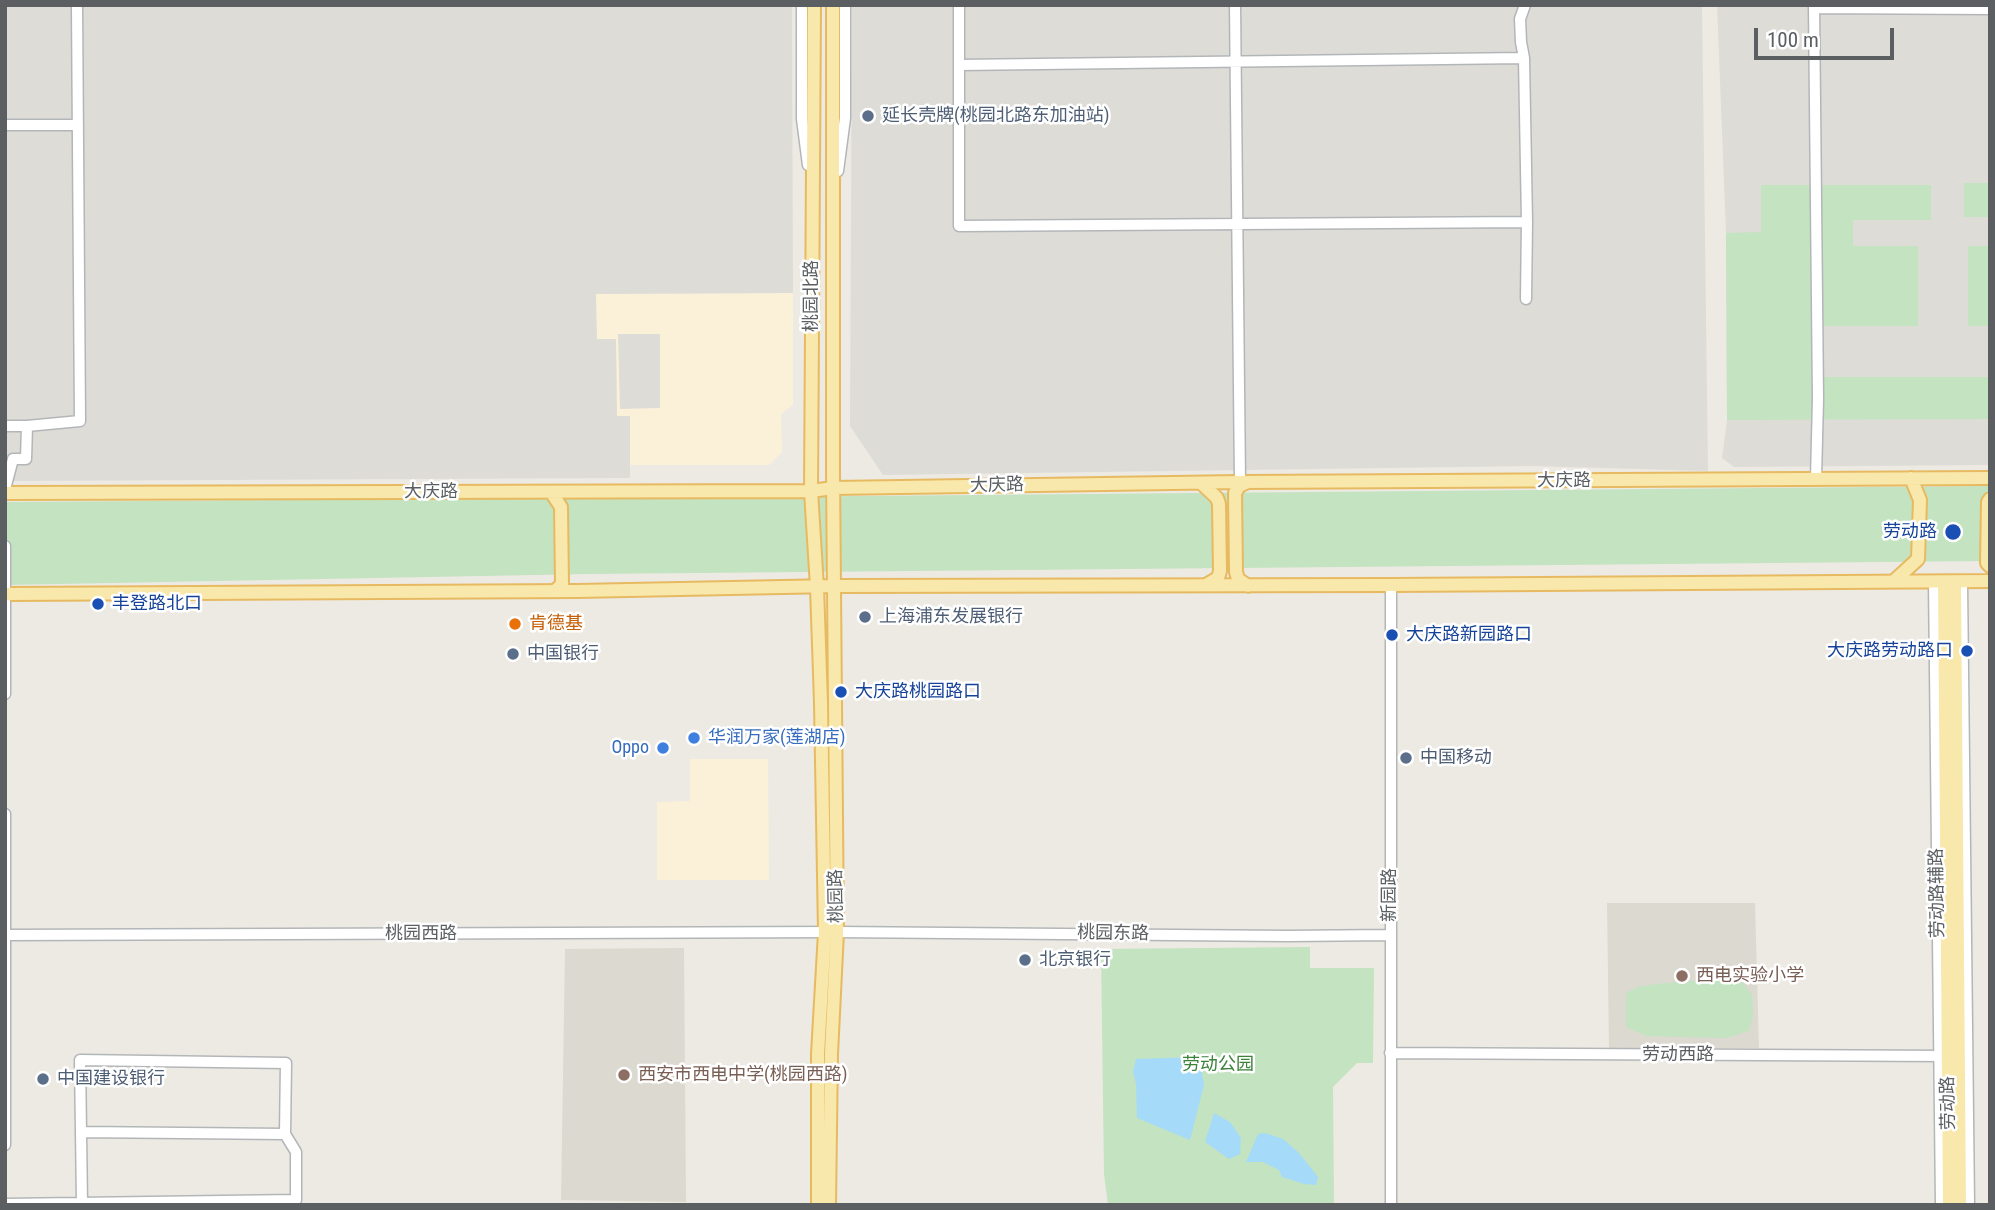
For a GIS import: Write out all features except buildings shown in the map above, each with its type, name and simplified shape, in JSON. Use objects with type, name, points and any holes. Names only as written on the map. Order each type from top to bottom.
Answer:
[{"type":"main road","name":"桃园北路","points":[[814,5],[811,491],[817,587]]},
{"type":"main road","name":"桃园北路","points":[[833,5],[834,586]]},
{"type":"main road","points":[[1894,581],[1918,559],[1920,500],[1911,478]]},
{"type":"main road","name":"大庆路","points":[[5,491],[811,491],[833,488],[1244,482],[1990,478]]},
{"type":"main road","points":[[1244,482],[1235,493],[1236,572],[1238,579],[1248,586]]},
{"type":"main road","points":[[1200,483],[1217,498],[1219,504],[1220,571],[1218,578],[1202,586]]},
{"type":"main road","points":[[551,492],[561,507],[562,584],[555,591]]},
{"type":"main road","points":[[575,492],[568,498],[567,506],[567,583],[575,590]]},
{"type":"main road","points":[[1990,499],[1987,563],[1990,566]]},
{"type":"main road","points":[[6,594],[555,591],[834,586],[1990,581]]},
{"type":"main road","name":"劳动路","points":[[1949,582],[1953,1057],[1950,1205]]},
{"type":"main road","name":"桃园路","points":[[829,1205],[834,586]]},
{"type":"main road","name":"桃园路","points":[[817,587],[831,932],[818,1054],[818,1205]]},
{"type":"main road","name":"劳动路","points":[[1953,1057],[1960,1205]]},
{"type":"street","points":[[5,426],[80,421],[76,5]]},
{"type":"street","points":[[802,5],[802,118],[812,195]]},
{"type":"street","points":[[833,210],[845,118],[845,5]]},
{"type":"street","points":[[959,5],[959,226],[1527,222]]},
{"type":"street","points":[[1236,5],[1237,225],[1244,482]]},
{"type":"street","points":[[1525,5],[1520,19],[1524,58],[1526,299]]},
{"type":"street","points":[[1816,478],[1818,399],[1814,7],[1990,9]]},
{"type":"street","points":[[959,65],[1524,58]]},
{"type":"street","points":[[5,125],[78,125]]},
{"type":"street","points":[[5,491],[13,459],[26,459],[27,426]]},
{"type":"street","points":[[5,546],[5,695]]},
{"type":"street","name":"劳动路辅路","points":[[1941,1205],[1953,1057],[1949,582]]},
{"type":"street","name":"新园路","points":[[1391,585],[1391,1205]]},
{"type":"street","points":[[5,814],[5,1144]]},
{"type":"street","name":"桃园东路","points":[[831,932],[1390,935]]},
{"type":"street","name":"桃园西路","points":[[5,935],[831,932]]},
{"type":"street","name":"劳动西路","points":[[1390,1053],[1953,1057]]},
{"type":"street","name":"劳动路辅路","points":[[1953,1057],[1969,1205]]},
{"type":"street","points":[[5,1204],[82,1204],[296,1200],[296,1152],[285,1134],[286,1063],[80,1060],[82,1204]]},
{"type":"street","points":[[81,1132],[285,1134]]},
{"type":"shaded area","points":[[5,5],[792,5],[793,293],[596,294],[597,339],[616,339],[617,416],[630,416],[630,478],[5,481]]},
{"type":"shaded area","points":[[852,5],[1702,5],[1708,471],[1532,466],[883,475],[850,426]]},
{"type":"shaded area","points":[[1717,5],[1990,5],[1990,465],[1734,467],[1722,458],[1727,420],[1726,233]]},
{"type":"shaded area","points":[[793,293],[793,405],[781,414],[782,452],[769,465],[630,465],[630,416],[617,416],[616,340],[597,339],[595,294]]},
{"type":"shaded area","points":[[618,334],[660,334],[660,408],[620,409]]},
{"type":"shaded area","points":[[690,759],[768,759],[769,880],[657,880],[657,802],[690,801]]},
{"type":"shaded area","name":"西电实验小学","points":[[1607,903],[1755,903],[1759,1048],[1609,1048]]},
{"type":"shaded area","name":"西安市西电中学(桃园西路)","points":[[684,948],[686,1202],[561,1200],[565,949]]},
{"type":"green space","points":[[1964,183],[1990,183],[1990,217],[1964,217]]},
{"type":"green space","points":[[1761,185],[1931,185],[1931,220],[1853,220],[1853,246],[1918,246],[1918,326],[1820,326],[1821,377],[1990,377],[1990,419],[1727,420],[1726,233],[1761,232]]},
{"type":"green space","points":[[1968,246],[1990,246],[1990,326],[1968,326]]},
{"type":"green space","points":[[1990,486],[1990,561],[587,574],[5,585],[5,502]]},
{"type":"green space","name":"劳动公园","points":[[1310,947],[1310,968],[1374,968],[1373,1063],[1357,1063],[1333,1087],[1334,1205],[1108,1205],[1104,1174],[1101,949]]},
{"type":"green space","points":[[1689,981],[1741,981],[1752,995],[1753,1014],[1749,1031],[1726,1038],[1646,1036],[1626,1027],[1626,993],[1638,987]]},
{"type":"water","points":[[1199,1057],[1204,1085],[1190,1140],[1137,1118],[1133,1071],[1136,1059]]},
{"type":"water","points":[[1214,1113],[1230,1122],[1241,1138],[1240,1154],[1229,1159],[1205,1142]]},
{"type":"water","points":[[1265,1133],[1283,1139],[1299,1153],[1318,1177],[1316,1185],[1282,1177],[1279,1170],[1263,1162],[1246,1162],[1258,1134]]},
{"type":"place","name":"延长壳牌(桃园北路东加油站)","points":[[868,116]]},
{"type":"place","name":"劳动路","points":[[1953,532]]},
{"type":"place","name":"丰登路北口","points":[[98,604]]},
{"type":"place","name":"上海浦东发展银行","points":[[865,617]]},
{"type":"place","name":"肯德基","points":[[515,624]]},
{"type":"place","name":"大庆路新园路口","points":[[1392,635]]},
{"type":"place","name":"大庆路劳动路口","points":[[1967,651]]},
{"type":"place","name":"中国银行","points":[[513,654]]},
{"type":"place","name":"大庆路桃园路口","points":[[841,692]]},
{"type":"place","name":"华润万家(莲湖店)","points":[[694,738]]},
{"type":"place","name":"Oppo","points":[[663,748]]},
{"type":"place","name":"中国移动","points":[[1406,758]]},
{"type":"place","name":"北京银行","points":[[1025,960]]},
{"type":"place","name":"西电实验小学","points":[[1682,976]]},
{"type":"place","name":"西安市西电中学(桃园西路)","points":[[624,1075]]},
{"type":"place","name":"中国建设银行","points":[[43,1079]]}]
